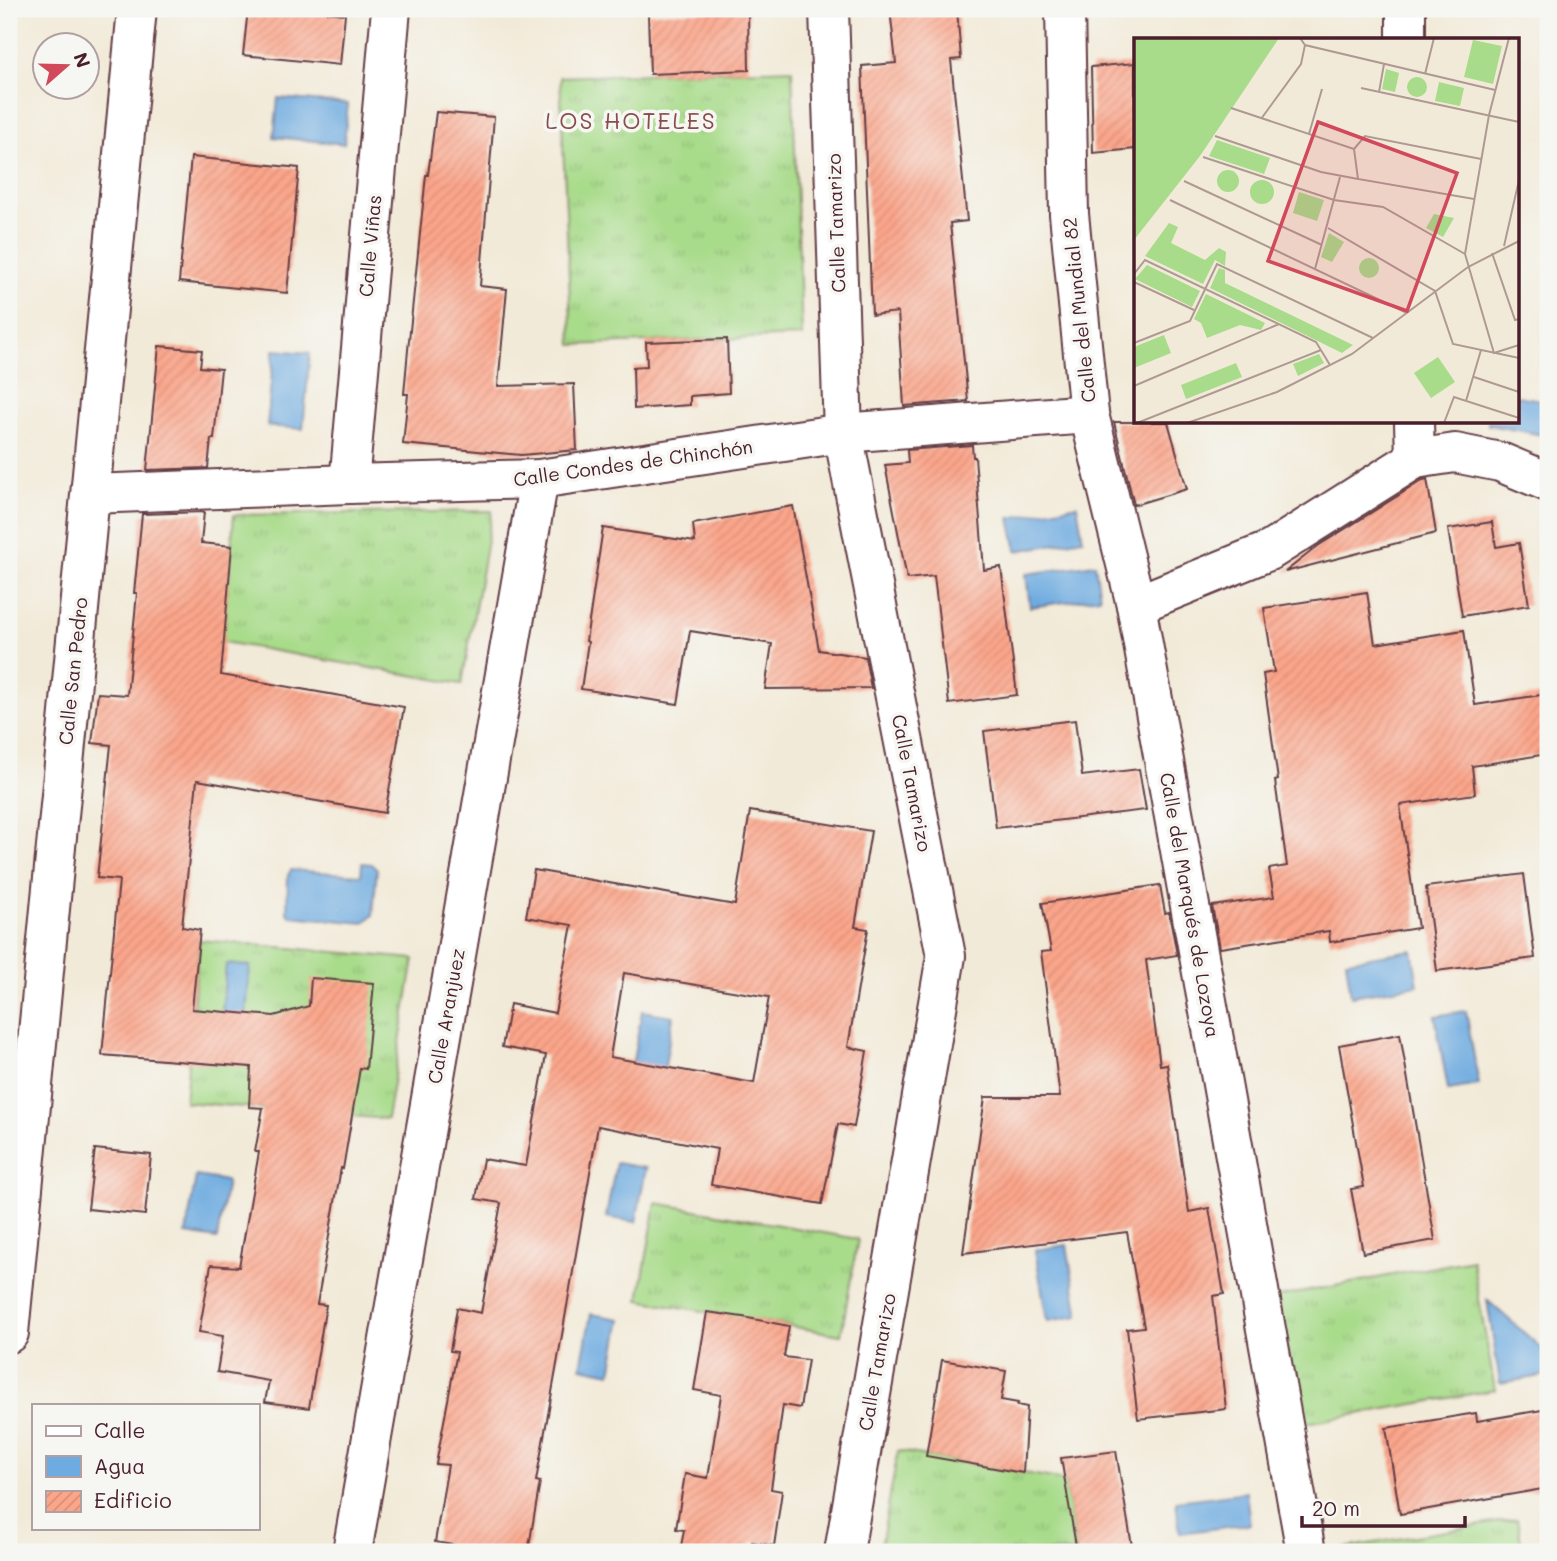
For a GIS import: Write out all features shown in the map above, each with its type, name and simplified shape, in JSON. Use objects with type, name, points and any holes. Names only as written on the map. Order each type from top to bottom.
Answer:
[{"type":"street","name":"Calle San Pedro","points":[[9,1333],[137,9]]},
{"type":"street","name":"Calle Viñas","points":[[349,484],[391,9]]},
{"type":"street","name":"Calle Tamarizo","points":[[830,9],[843,433],[946,956],[844,1552]]},
{"type":"street","name":"Calle del Mundial 82","points":[[1065,9],[1069,214],[1089,414],[1136,605]]},
{"type":"street","points":[[1406,9],[1406,38]]},
{"type":"street","name":"Calle Condes de Chinchón","points":[[91,494],[539,479],[843,433],[1089,414]]},
{"type":"street","points":[[1136,605],[1271,550],[1414,440],[1455,453],[1500,462],[1548,482]]},
{"type":"street","name":"Calle Aranjuez","points":[[352,1552],[539,479]]},
{"type":"street","name":"Calle del Marqués de Lozoya","points":[[1136,605],[1306,1552]]},
{"type":"green space","points":[[792,69],[802,336],[572,345],[560,77]]},
{"type":"green space","points":[[492,511],[462,684],[223,642],[234,515]]},
{"type":"green space","points":[[199,940],[414,959],[387,1119],[185,1102]]},
{"type":"green space","points":[[656,1203],[858,1239],[841,1335],[639,1300]]},
{"type":"green space","points":[[1472,1260],[1495,1390],[1300,1424],[1277,1297]]},
{"type":"green space","points":[[898,1451],[1065,1480],[1077,1552],[880,1552]]},
{"type":"green space","points":[[1517,1519],[1523,1552],[1321,1552]]},
{"type":"water","points":[[278,98],[348,104],[344,144],[274,137]]},
{"type":"water","points":[[274,350],[310,353],[303,429],[267,426]]},
{"type":"water","points":[[1518,396],[1548,401],[1548,436],[1488,425],[1518,424]]},
{"type":"water","points":[[1077,505],[1083,539],[1017,551],[1010,518]]},
{"type":"water","points":[[1095,564],[1100,597],[1030,607],[1026,574]]},
{"type":"water","points":[[362,863],[372,864],[377,869],[373,915],[364,923],[291,916],[287,913],[288,875],[291,870],[361,875]]},
{"type":"water","points":[[1412,950],[1418,985],[1351,996],[1346,961]]},
{"type":"water","points":[[226,964],[250,966],[242,1064],[218,1061]]},
{"type":"water","points":[[642,1011],[673,1016],[664,1072],[632,1066]]},
{"type":"water","points":[[1466,1011],[1479,1085],[1448,1090],[1435,1016]]},
{"type":"water","points":[[616,1163],[646,1168],[636,1222],[606,1217]]},
{"type":"water","points":[[196,1176],[227,1181],[217,1239],[186,1234]]},
{"type":"water","points":[[1067,1245],[1079,1316],[1047,1321],[1035,1250]]},
{"type":"water","points":[[1487,1300],[1548,1354],[1548,1375],[1500,1383]]},
{"type":"water","points":[[591,1314],[621,1319],[611,1373],[581,1367]]},
{"type":"water","points":[[1246,1492],[1250,1524],[1180,1533],[1176,1501]]},
{"type":"building","points":[[248,9],[328,9],[328,12],[345,14],[340,65],[243,55]]},
{"type":"building","points":[[890,9],[957,9],[961,59],[951,60],[967,221],[950,223],[968,401],[904,406],[898,312],[872,315],[862,66],[896,63]]},
{"type":"building","points":[[748,10],[749,70],[650,74],[648,13]]},
{"type":"building","points":[[1134,63],[1134,149],[1093,153],[1091,67]]},
{"type":"building","points":[[436,112],[494,117],[480,286],[507,289],[498,386],[574,384],[577,450],[521,455],[403,444],[408,394],[404,394],[408,350],[426,175]]},
{"type":"building","points":[[191,157],[299,168],[287,293],[179,282]]},
{"type":"building","points":[[727,339],[729,393],[690,396],[690,405],[634,409],[633,367],[647,366],[646,342]]},
{"type":"building","points":[[159,346],[202,350],[200,367],[221,369],[214,439],[211,439],[208,468],[147,470]]},
{"type":"building","points":[[1114,422],[1169,424],[1187,489],[1134,505]]},
{"type":"building","points":[[972,445],[984,570],[1001,567],[1017,695],[949,704],[934,576],[907,579],[885,465],[908,463],[907,450]]},
{"type":"building","points":[[1427,479],[1436,533],[1285,572],[1318,546]]},
{"type":"building","points":[[793,506],[819,650],[865,657],[871,688],[765,689],[772,644],[690,631],[678,704],[581,689],[603,528],[695,542],[693,524]]},
{"type":"building","points":[[204,512],[201,543],[232,546],[221,675],[404,707],[385,813],[197,780],[182,927],[200,930],[192,1009],[274,1016],[309,1006],[311,978],[374,983],[366,1069],[360,1068],[317,1304],[326,1305],[309,1408],[265,1402],[269,1381],[217,1372],[223,1336],[199,1332],[211,1265],[239,1267],[259,1152],[255,1152],[263,1108],[249,1107],[251,1067],[102,1055],[119,880],[97,878],[111,745],[92,743],[98,693],[127,695],[142,514]]},
{"type":"building","points":[[1492,522],[1496,547],[1519,543],[1529,605],[1462,616],[1448,529]]},
{"type":"building","points":[[1367,592],[1375,644],[1464,630],[1475,705],[1548,694],[1548,754],[1472,766],[1475,794],[1400,805],[1418,928],[1330,942],[1329,931],[1220,948],[1212,906],[1274,897],[1269,869],[1287,866],[1263,674],[1274,672],[1264,608]]},
{"type":"building","points":[[1075,720],[1082,776],[1139,769],[1146,810],[996,828],[984,731]]},
{"type":"building","points":[[750,811],[871,831],[855,927],[868,929],[848,1047],[867,1051],[854,1127],[838,1124],[822,1204],[711,1185],[717,1149],[598,1126],[536,1481],[540,1482],[528,1552],[493,1552],[435,1542],[448,1465],[436,1464],[457,1352],[450,1351],[457,1308],[481,1313],[501,1203],[476,1199],[483,1159],[526,1166],[546,1055],[502,1047],[510,1004],[555,1013],[572,925],[526,917],[534,870],[735,905]],"holes":[[[624,973],[769,997],[754,1083],[610,1057]]]},
{"type":"building","points":[[1524,874],[1535,958],[1437,971],[1426,887]]},
{"type":"building","points":[[1160,885],[1165,913],[1169,912],[1177,955],[1146,960],[1160,1065],[1167,1064],[1189,1212],[1209,1208],[1224,1294],[1213,1296],[1226,1409],[1138,1419],[1127,1329],[1144,1327],[1127,1232],[963,1253],[985,1097],[1060,1097],[1041,952],[1051,951],[1042,903]]},
{"type":"building","points":[[1400,1034],[1435,1240],[1363,1253],[1351,1189],[1364,1187],[1339,1045]]},
{"type":"building","points":[[95,1149],[151,1155],[145,1215],[88,1209]]},
{"type":"building","points":[[707,1312],[789,1326],[784,1357],[808,1360],[800,1408],[783,1405],[771,1489],[782,1491],[774,1546],[752,1542],[751,1552],[680,1552],[684,1530],[676,1529],[685,1474],[708,1478],[721,1395],[694,1390]]},
{"type":"building","points":[[942,1360],[1006,1371],[1001,1400],[1027,1407],[1023,1473],[926,1456]]},
{"type":"building","points":[[1548,1409],[1548,1488],[1400,1514],[1386,1428],[1476,1413],[1477,1421]]},
{"type":"building","points":[[1116,1451],[1133,1552],[1077,1552],[1061,1458]]},
{"type":"district","name":"LOS HOTELES","points":[[631,121]]}]
